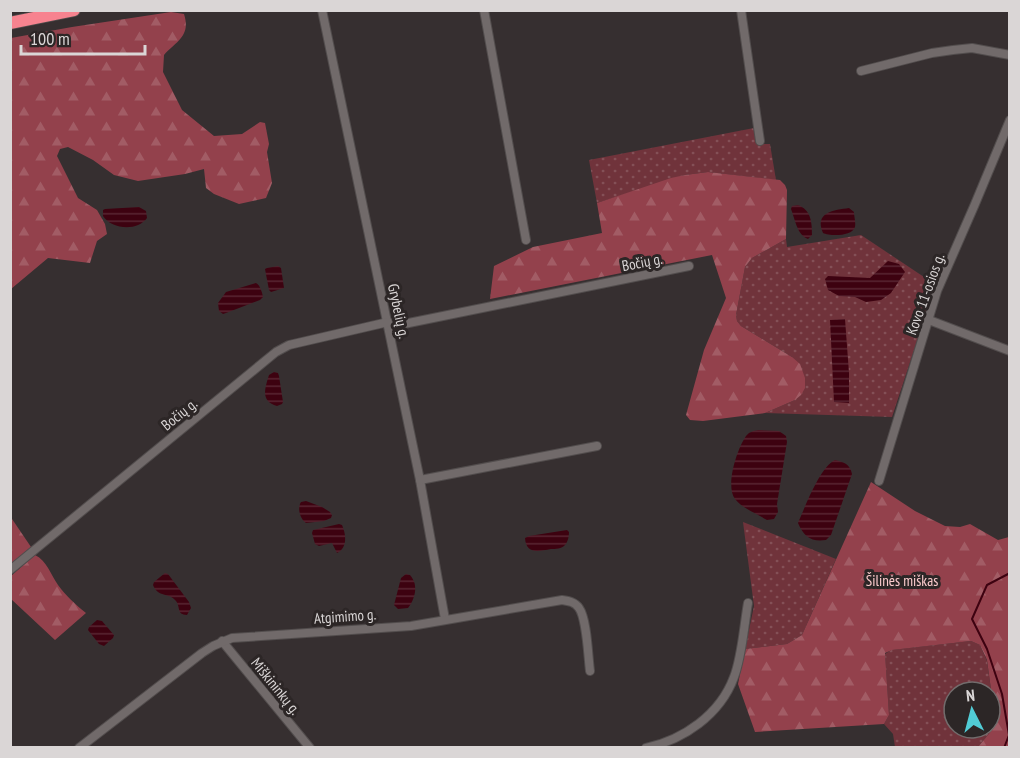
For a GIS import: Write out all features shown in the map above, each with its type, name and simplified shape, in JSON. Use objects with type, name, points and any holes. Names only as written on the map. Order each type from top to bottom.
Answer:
[{"type":"highway","points":[[10,23],[74,10]]},
{"type":"street","name":"Grybelių g.","points":[[322,10],[420,480],[445,619]]},
{"type":"street","points":[[484,10],[526,240]]},
{"type":"street","points":[[741,10],[760,141]]},
{"type":"street","points":[[861,71],[953,50],[972,48],[1010,55]]},
{"type":"street","name":"Kovo 11-osios g.","points":[[879,481],[937,291],[975,204],[1006,142],[1010,120]]},
{"type":"street","name":"Bočių g.","points":[[10,570],[276,352],[290,345],[689,266]]},
{"type":"street","points":[[929,320],[1010,351]]},
{"type":"street","points":[[420,480],[597,446]]},
{"type":"street","name":"Atgimimo g.","points":[[79,747],[202,652],[222,641],[244,636],[411,626],[562,600],[570,601],[578,606],[583,614],[590,671]]},
{"type":"street","points":[[646,747],[662,744],[679,736],[717,708],[734,678],[748,603]]},
{"type":"street","name":"Miškininkų g.","points":[[222,641],[310,747]]},
{"type":"shaded area","points":[[754,128],[757,144],[770,144],[776,180],[708,172],[685,175],[597,203],[589,160]]},
{"type":"shaded area","points":[[798,205],[806,210],[810,217],[812,235],[808,239],[799,230],[791,209],[792,206]]},
{"type":"shaded area","points":[[139,207],[146,211],[147,218],[131,227],[112,224],[103,216],[105,209]]},
{"type":"shaded area","points":[[849,208],[854,212],[855,225],[850,233],[830,235],[823,233],[821,221],[823,216],[832,211]]},
{"type":"shaded area","points":[[861,235],[933,283],[922,326],[892,417],[765,413],[795,400],[792,357],[741,326],[737,321],[736,315],[745,267],[752,258],[786,239],[787,247]]},
{"type":"shaded area","points":[[888,261],[899,264],[905,272],[891,293],[881,300],[866,302],[855,297],[839,296],[828,290],[825,279],[828,276],[870,278]]},
{"type":"shaded area","points":[[278,266],[281,268],[284,288],[271,292],[265,269]]},
{"type":"shaded area","points":[[256,283],[263,295],[260,300],[223,314],[219,311],[218,303],[226,292]]},
{"type":"shaded area","points":[[845,319],[849,403],[834,402],[830,320]]},
{"type":"shaded area","points":[[274,372],[279,376],[283,402],[277,406],[268,401],[265,394],[269,375]]},
{"type":"shaded area","points":[[758,430],[779,431],[786,436],[787,442],[777,504],[778,512],[774,519],[767,520],[738,502],[732,493],[731,486],[733,468],[743,442],[748,434]]},
{"type":"shaded area","points":[[835,460],[846,464],[852,474],[831,535],[826,540],[812,539],[803,532],[798,523],[819,479],[829,464]]},
{"type":"shaded area","points":[[306,501],[330,512],[331,518],[306,523],[299,510],[301,502]]},
{"type":"shaded area","points":[[743,522],[836,559],[802,635],[787,644],[745,649],[754,606]]},
{"type":"shaded area","points":[[342,525],[345,536],[341,551],[337,553],[332,543],[319,546],[315,544],[313,530]]},
{"type":"shaded area","points":[[567,530],[569,532],[568,541],[560,548],[534,551],[526,543],[525,538],[529,536]]},
{"type":"shaded area","points":[[165,573],[189,602],[191,608],[187,615],[180,612],[173,598],[155,589],[154,582]]},
{"type":"shaded area","points":[[406,574],[413,579],[414,596],[408,608],[398,609],[394,605],[401,578]]},
{"type":"shaded area","points":[[97,620],[102,621],[114,635],[104,646],[99,644],[88,630]]},
{"type":"shaded area","points":[[971,641],[980,645],[987,661],[990,680],[942,680],[942,740],[984,740],[978,747],[895,747],[893,734],[884,724],[889,715],[885,654],[891,650]]},
{"type":"green space","points":[[171,12],[184,14],[186,28],[182,37],[164,55],[163,72],[182,110],[214,136],[242,134],[260,122],[265,123],[272,183],[266,198],[239,204],[214,194],[206,188],[204,169],[138,181],[114,175],[93,160],[68,147],[60,149],[57,156],[78,198],[97,210],[105,224],[107,234],[97,241],[90,263],[48,258],[11,289],[11,38]]},
{"type":"green space","points":[[708,172],[780,180],[787,190],[786,239],[752,258],[745,267],[736,315],[741,326],[800,364],[805,378],[805,388],[795,400],[765,413],[703,421],[690,420],[686,415],[704,350],[726,298],[712,255],[490,299],[494,266],[533,247],[602,233],[597,203],[671,178]]},
{"type":"green space","name":"Šilinės miškas","points":[[871,482],[915,511],[945,526],[960,527],[970,524],[998,540],[1009,537],[1009,747],[978,747],[984,740],[1002,740],[1002,680],[990,680],[987,660],[980,645],[971,641],[892,650],[885,653],[889,715],[884,724],[755,732],[738,684],[745,649],[787,644],[802,635]]},
{"type":"green space","points":[[10,516],[31,547],[11,564],[10,564]]},
{"type":"green space","points":[[35,555],[46,564],[64,593],[86,613],[55,640],[11,599],[11,576]]},
{"type":"waterway","points":[[1004,748],[1009,735],[1002,694],[987,649],[972,619],[987,585],[1010,573]]}]
